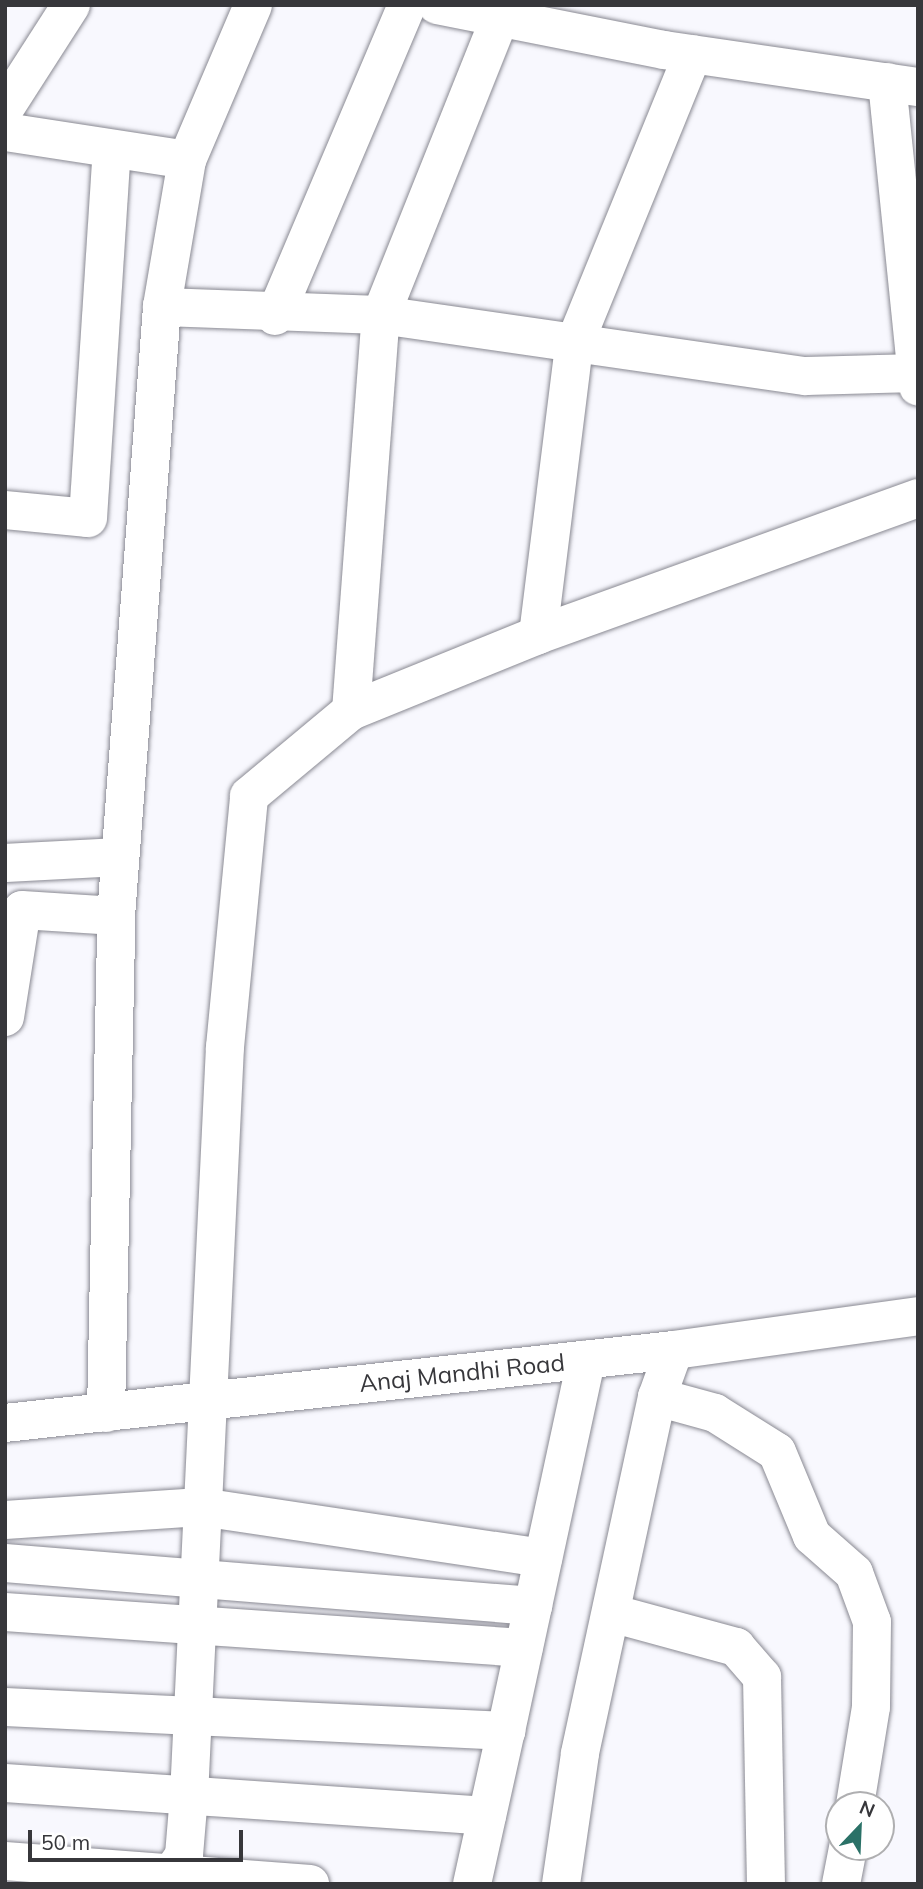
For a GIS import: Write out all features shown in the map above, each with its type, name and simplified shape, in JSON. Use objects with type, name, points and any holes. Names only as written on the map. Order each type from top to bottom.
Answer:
[{"type":"street","points":[[5,108],[71,5]]},
{"type":"street","points":[[106,1413],[116,916],[162,307],[187,160],[253,5]]},
{"type":"street","points":[[275,316],[407,5]]},
{"type":"street","points":[[162,307],[275,316],[381,315],[574,345],[806,376],[917,377],[902,84],[693,54],[437,5]]},
{"type":"street","points":[[351,711],[381,315],[500,18]]},
{"type":"street","points":[[538,635],[574,345],[693,54]]},
{"type":"street","points":[[5,132],[187,160]]},
{"type":"street","points":[[5,510],[88,518],[112,150]]},
{"type":"street","points":[[168,1879],[184,1855],[200,1579],[204,1402],[225,1047],[249,796],[351,711],[538,635],[918,498]]},
{"type":"street","points":[[5,863],[120,857]]},
{"type":"street","points":[[5,1017],[22,911],[116,916]]},
{"type":"street","name":"Anaj Mandhi Road","points":[[5,1423],[674,1350],[918,1316]]},
{"type":"street","points":[[561,1884],[611,1613],[657,1397],[674,1350]]},
{"type":"street","points":[[472,1884],[586,1360]]},
{"type":"street","points":[[657,1397],[715,1413],[778,1452],[812,1536],[854,1573],[872,1622],[871,1707],[857,1791]]},
{"type":"street","points":[[5,1520],[201,1507],[543,1558]]},
{"type":"street","points":[[5,1563],[533,1606]]},
{"type":"street","points":[[5,1612],[197,1623],[524,1648]]},
{"type":"street","points":[[611,1613],[736,1647],[762,1677],[766,1884]]},
{"type":"street","points":[[5,1707],[506,1731]]},
{"type":"street","points":[[5,1783],[487,1816]]},
{"type":"street","points":[[5,1861],[168,1879],[310,1884]]},
{"type":"street","points":[[841,1884],[845,1861]]}]
